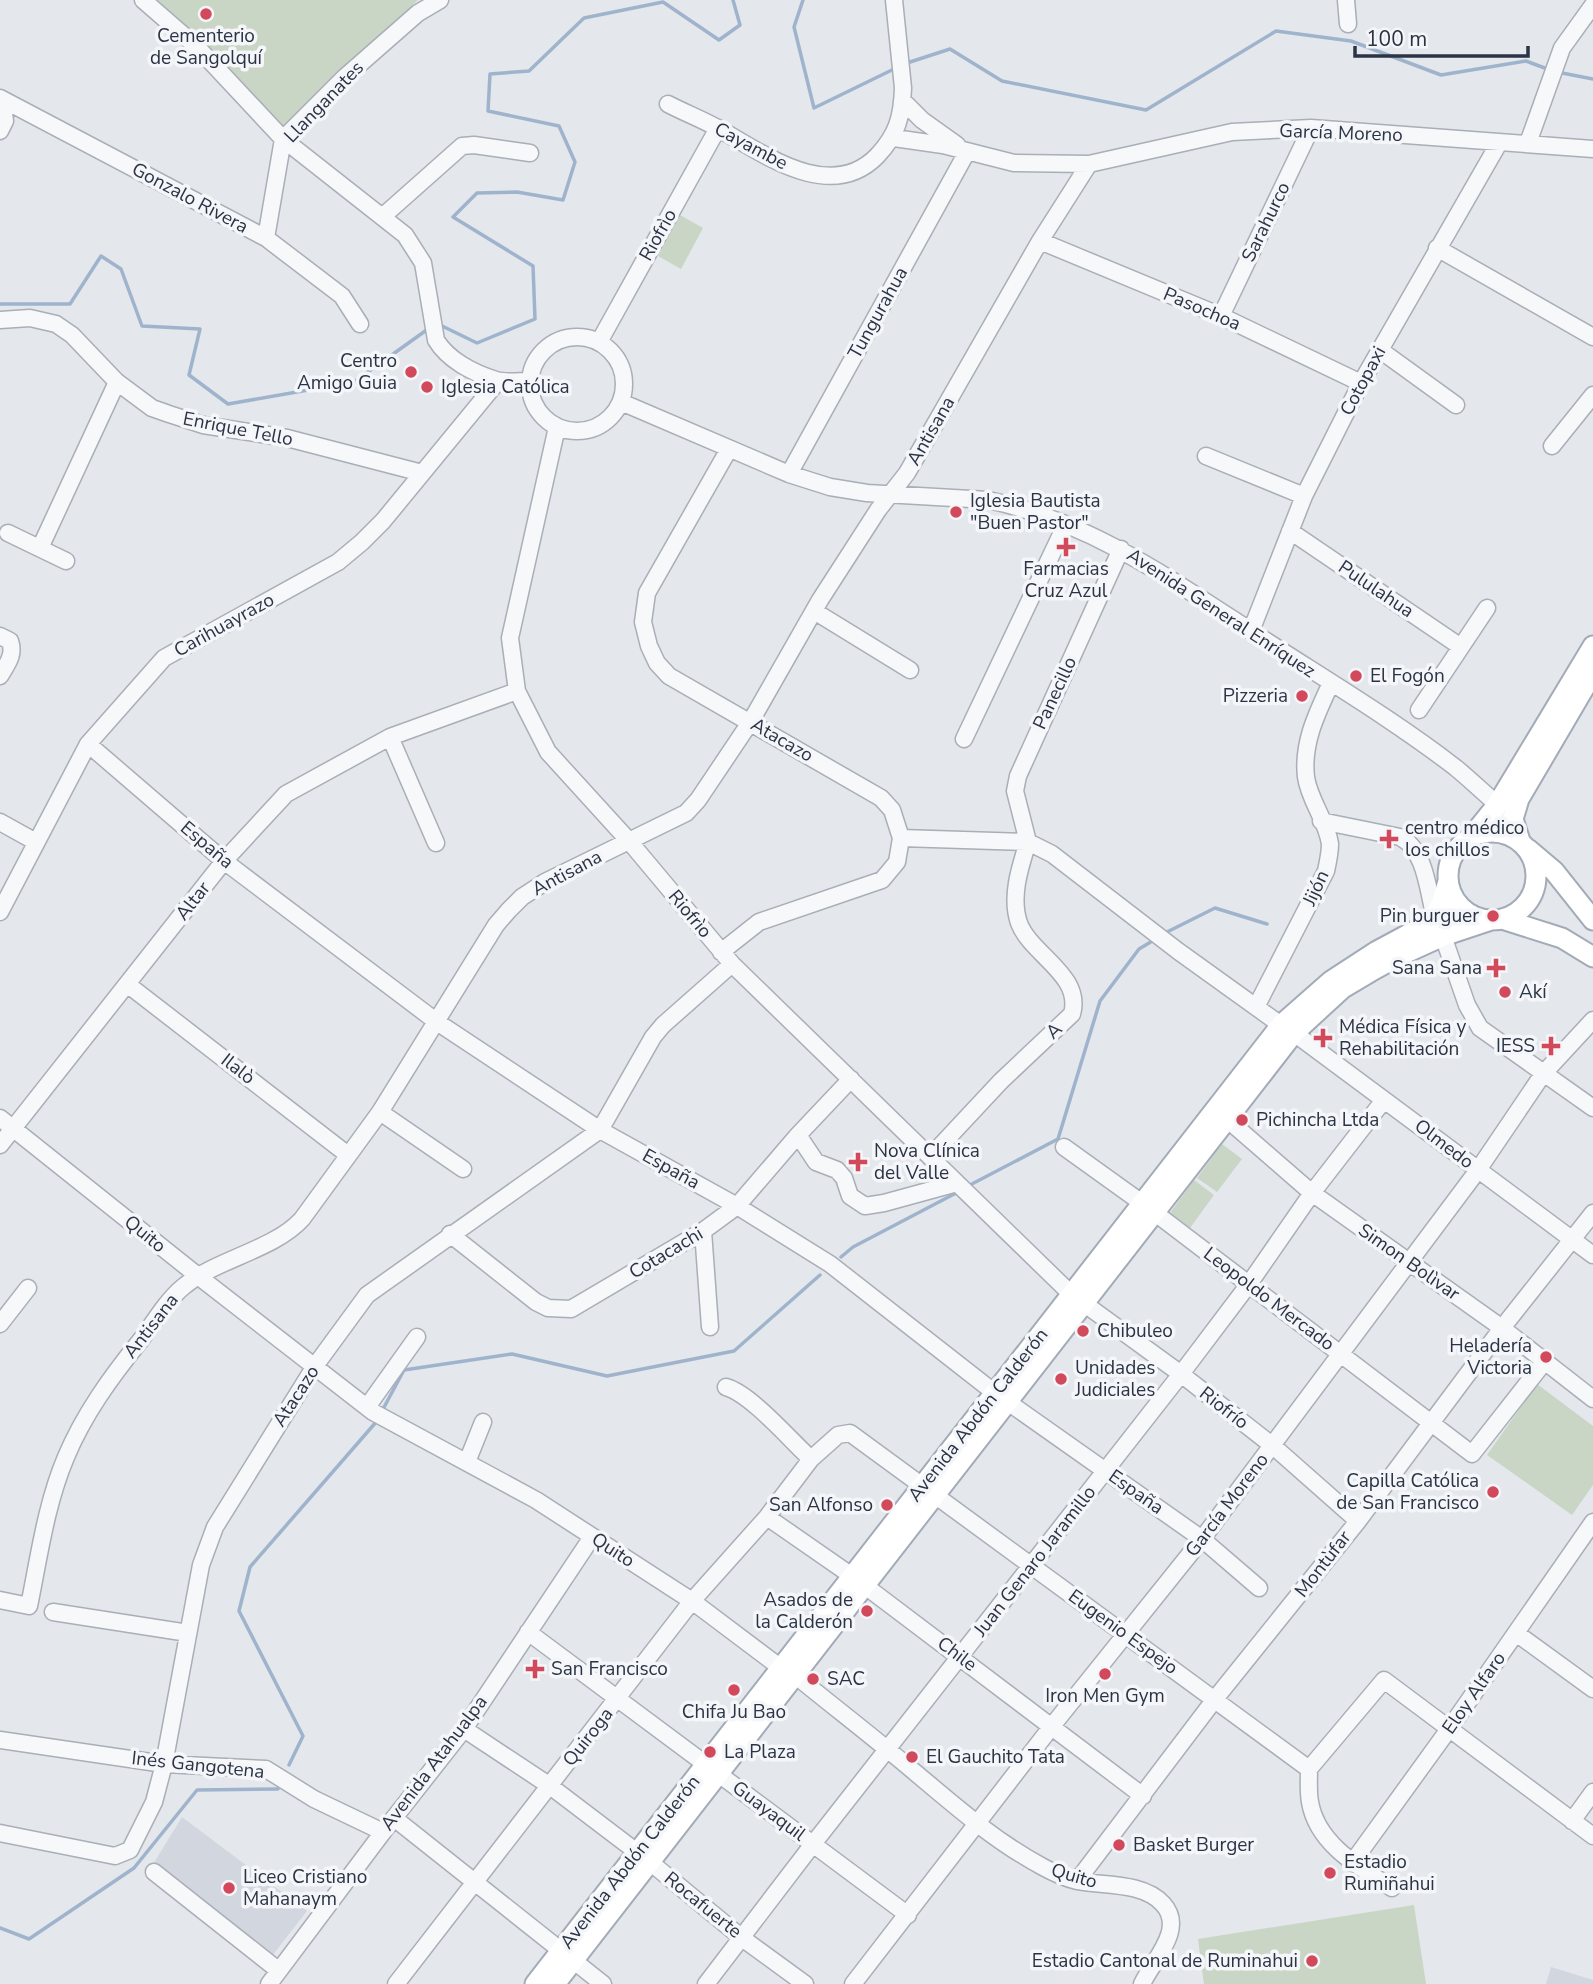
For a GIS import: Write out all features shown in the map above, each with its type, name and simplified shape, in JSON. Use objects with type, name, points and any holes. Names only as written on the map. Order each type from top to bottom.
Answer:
[{"type":"main road","points":[[1439,927],[1450,860],[1455,850],[1477,831],[1497,804],[1593,646]]},
{"type":"main road","points":[[1496,920],[1520,910],[1532,894],[1535,884],[1534,863],[1522,843],[1513,819],[1519,799],[1593,673]]},
{"type":"main road","points":[[1477,831],[1508,834],[1522,843],[1554,871],[1593,920]]},
{"type":"main road","points":[[1448,881],[1451,894],[1467,913],[1562,938],[1593,957]]},
{"type":"main road","name":"Avenida Abdón Calderón","points":[[535,1984],[567,1955],[644,1858],[1288,1029],[1343,988],[1399,956],[1439,927],[1496,920]]},
{"type":"main road","name":"Avenida Abdón Calderón","points":[[1149,1208],[1228,1120],[1288,1029]]},
{"type":"main road","name":"Avenida Abdón Calderón","points":[[555,1984],[567,1955]]},
{"type":"street","points":[[143,0],[197,47],[283,139],[405,235],[423,263],[436,340],[442,350],[455,360],[498,381],[530,382]]},
{"type":"street","name":"Llanganates","points":[[266,237],[283,139],[355,68],[418,13],[440,0]]},
{"type":"street","points":[[894,0],[902,94],[894,138]]},
{"type":"street","points":[[1346,0],[1348,24]]},
{"type":"street","points":[[1528,143],[1562,48],[1593,5]]},
{"type":"street","name":"García Moreno","points":[[902,94],[944,137],[967,152]]},
{"type":"street","points":[[0,131],[5,121],[1,98]]},
{"type":"street","name":"Gonzalo Rivera","points":[[1,98],[266,237],[342,296],[359,324]]},
{"type":"street","name":"Cayambe","points":[[667,104],[718,128],[784,166],[832,177],[854,172],[874,159],[894,138]]},
{"type":"street","name":"Riofrìo","points":[[599,342],[718,128]]},
{"type":"street","name":"García Moreno","points":[[894,138],[1014,163],[1089,164],[1232,132],[1311,128],[1593,149]]},
{"type":"street","name":"Sarahurco","points":[[1221,316],[1311,128]]},
{"type":"street","name":"Cotopaxi","points":[[1251,631],[1304,496],[1361,383],[1499,143]]},
{"type":"street","points":[[382,217],[462,146],[474,145],[530,153]]},
{"type":"street","name":"Tungurahua","points":[[789,474],[967,152]]},
{"type":"street","name":"Antisana","points":[[0,1600],[29,1606],[52,1497],[65,1458],[86,1416],[111,1377],[181,1288],[198,1276],[295,1227],[380,1112],[496,925],[522,897],[545,882],[691,808],[751,722],[814,611],[878,510],[907,473],[1040,241],[1089,164]]},
{"type":"street","name":"Pasochoa","points":[[1040,241],[1221,316],[1361,383]]},
{"type":"street","points":[[1437,248],[1593,337]]},
{"type":"street","name":"Enrique Tello","points":[[0,320],[30,318],[56,324],[72,335],[117,382],[152,408],[204,425],[287,438],[422,473]]},
{"type":"street","points":[[586,337],[599,342],[619,361],[624,388],[621,402],[613,415],[601,425],[572,431],[558,427],[537,409],[531,396],[530,382],[539,356],[560,340],[586,337]]},
{"type":"street","points":[[1380,350],[1456,405]]},
{"type":"street","name":"Carihuayrazo","points":[[0,912],[88,744],[164,658],[338,562],[383,521],[498,381]]},
{"type":"street","points":[[40,548],[117,382]]},
{"type":"street","points":[[1552,446],[1593,395]]},
{"type":"street","name":"Avenida General Enríquez","points":[[621,402],[789,474],[830,487],[867,493],[988,500],[1066,524],[1121,549],[1170,577],[1455,768],[1513,819]]},
{"type":"street","name":"Riofrìo","points":[[558,427],[510,638],[517,691],[548,752],[629,841],[727,958],[1077,1299]]},
{"type":"street","name":"Atacazo","points":[[0,1833],[115,1856],[130,1850],[153,1802],[164,1764],[201,1565],[215,1527],[315,1366],[361,1301],[450,1234],[600,1130],[653,1037],[760,922],[882,880],[897,862],[901,838],[892,810],[881,798],[669,676],[657,663],[649,646],[643,622],[647,593],[729,449]]},
{"type":"street","points":[[1206,456],[1304,496]]},
{"type":"street","points":[[964,739],[1066,524]]},
{"type":"street","name":"Pululahua","points":[[1290,531],[1461,647]]},
{"type":"street","points":[[8,533],[66,561]]},
{"type":"street","name":"Panecillo","points":[[1028,842],[1014,791],[1018,776],[1121,549]]},
{"type":"street","points":[[1419,709],[1487,608]]},
{"type":"street","points":[[814,611],[910,670]]},
{"type":"street","points":[[0,636],[10,641],[13,649],[0,676]]},
{"type":"street","name":"Jijón","points":[[1256,1007],[1325,871],[1330,842],[1306,778],[1306,750],[1315,717],[1331,684]]},
{"type":"street","name":"Altar","points":[[0,1145],[6,1124],[127,984],[224,861],[286,794],[390,737],[517,691]]},
{"type":"street","points":[[390,737],[436,843]]},
{"type":"street","name":"España","points":[[88,744],[224,861],[437,1022],[600,1130],[737,1206],[830,1264],[1001,1397],[1202,1539],[1259,1588]]},
{"type":"street","points":[[1477,786],[1482,804],[1477,831]]},
{"type":"street","points":[[1321,821],[1400,837],[1408,841],[1422,864],[1439,927],[1467,1005],[1480,1028],[1593,1108]]},
{"type":"street","points":[[0,822],[36,842]]},
{"type":"street","points":[[901,838],[1028,842]]},
{"type":"street","name":"Olmedo","points":[[1028,842],[1052,854],[1178,951],[1593,1255]]},
{"type":"street","name":"A","points":[[930,1157],[1001,1081],[1072,1014],[1072,988],[1024,933],[1019,922],[1016,892],[1028,842]]},
{"type":"street","name":"Ilalò","points":[[127,984],[348,1155]]},
{"type":"street","name":"García Moreno","points":[[853,1984],[1273,1446],[1478,1170],[1543,1074],[1593,1020]]},
{"type":"street","name":"Cotacachi","points":[[450,1234],[536,1303],[560,1310],[570,1309],[703,1231],[737,1206],[851,1079]]},
{"type":"street","name":"Juan Genaro Jaramillo","points":[[706,1984],[1181,1374],[1249,1284],[1312,1193],[1384,1100]]},
{"type":"street","points":[[380,1112],[464,1169]]},
{"type":"street","name":"Simon Bolìvar","points":[[1228,1120],[1312,1193],[1502,1328],[1593,1399]]},
{"type":"street","name":"Quito","points":[[6,1124],[370,1409],[536,1500],[692,1601],[888,1749],[976,1824],[1041,1866],[1077,1881],[1133,1889],[1152,1895],[1163,1904],[1170,1915],[1172,1927],[1142,1984]]},
{"type":"street","points":[[798,1135],[816,1162],[837,1170],[844,1178],[850,1196],[865,1206],[962,1188]]},
{"type":"street","name":"Leopoldo Mercado","points":[[1064,1147],[1149,1208],[1472,1454],[1545,1361]]},
{"type":"street","name":"Montùfar","points":[[1077,1881],[1215,1699],[1358,1521],[1502,1328],[1593,1213]]},
{"type":"street","points":[[703,1231],[710,1327]]},
{"type":"street","points":[[0,1324],[29,1288]]},
{"type":"street","name":"Riofrío","points":[[1077,1299],[1181,1374],[1273,1446],[1358,1521]]},
{"type":"street","points":[[370,1409],[417,1337]]},
{"type":"street","points":[[726,1387],[746,1398],[811,1460]]},
{"type":"street","points":[[467,1462],[483,1422]]},
{"type":"street","name":"Eugenio Espejo","points":[[811,1460],[838,1435],[850,1433],[1309,1769]]},
{"type":"street","name":"Quiroga","points":[[396,1984],[692,1601],[767,1517],[811,1460]]},
{"type":"street","name":"Chile","points":[[767,1517],[859,1581],[1143,1796]]},
{"type":"street","name":"Eloy Alfaro","points":[[1352,1863],[1591,1530]]},
{"type":"street","name":"Avenida Atahualpa","points":[[269,1984],[464,1728],[592,1537]]},
{"type":"street","points":[[53,1612],[188,1633]]},
{"type":"street","name":"Guayaquil","points":[[528,1632],[908,1914]]},
{"type":"street","points":[[1516,1633],[1593,1689]]},
{"type":"street","points":[[1391,1888],[1352,1863],[1326,1838],[1310,1803],[1309,1769],[1384,1680],[1593,1836]]},
{"type":"street","name":"Rocafuerte","points":[[464,1728],[550,1786],[742,1938],[805,1984]]},
{"type":"street","name":"Inés Gangotena","points":[[0,1740],[164,1764],[266,1769],[314,1799],[383,1832]]},
{"type":"street","points":[[1572,1821],[1593,1792]]},
{"type":"street","points":[[394,1818],[603,1984]]},
{"type":"street","points":[[154,1872],[278,1970]]},
{"type":"shaded area","name":"Liceo Cristiano Mahanaym","points":[[182,1817],[307,1911],[272,1956],[152,1866]]},
{"type":"shaded area","points":[[1551,1967],[1593,1980],[1593,1984],[1546,1984]]},
{"type":"green space","points":[[157,0],[418,0],[283,128],[215,53]]},
{"type":"green space","points":[[680,215],[703,228],[681,269],[658,256]]},
{"type":"green space","points":[[1222,1144],[1242,1159],[1217,1192],[1197,1178]]},
{"type":"green space","points":[[1194,1180],[1214,1195],[1190,1228],[1170,1213]]},
{"type":"green space","points":[[1537,1384],[1593,1426],[1593,1485],[1572,1515],[1487,1455]]},
{"type":"green space","name":"Estadio Cantonal de Ruminahui","points":[[1414,1905],[1426,1984],[1204,1984],[1198,1939]]},
{"type":"waterway","points":[[438,324],[477,343],[535,319],[533,266],[453,217],[477,193],[517,192],[563,200],[575,162],[559,126],[488,111],[490,74],[529,71],[584,18],[663,2],[719,40],[740,25],[733,0]]},
{"type":"waterway","points":[[803,0],[794,27],[814,108],[896,68]]},
{"type":"waterway","points":[[907,63],[950,49],[1002,81],[1146,110],[1276,31],[1351,41],[1441,75],[1526,61],[1550,70]]},
{"type":"waterway","points":[[1557,72],[1593,79]]},
{"type":"waterway","points":[[0,304],[70,304],[101,256],[121,269],[142,326],[200,329],[189,375],[228,404],[354,382],[428,329]]},
{"type":"waterway","points":[[1163,934],[1215,908],[1267,924]]},
{"type":"waterway","points":[[968,1186],[1058,1139],[1100,1001],[1139,949],[1154,940]]},
{"type":"waterway","points":[[841,1257],[853,1247],[958,1192]]},
{"type":"waterway","points":[[382,1411],[404,1370],[512,1354],[607,1376],[734,1351],[820,1275]]},
{"type":"waterway","points":[[289,1765],[303,1736],[239,1611],[250,1567],[377,1421]]},
{"type":"waterway","points":[[0,1928],[29,1939],[134,1868],[197,1790],[278,1789]]},
{"type":"place","name":"Cementerio de Sangolquí","points":[[206,14]]},
{"type":"place","name":"Centro Amigo Guia","points":[[411,372]]},
{"type":"place","name":"Iglesia Católica","points":[[427,387]]},
{"type":"place","name":"Iglesia Bautista \"Buen Pastor\"","points":[[956,512]]},
{"type":"place","name":"Farmacias Cruz Azul","points":[[1066,547]]},
{"type":"place","name":"El Fogón","points":[[1356,676]]},
{"type":"place","name":"Pizzeria","points":[[1302,696]]},
{"type":"place","name":"centro médico los chillos","points":[[1389,839]]},
{"type":"place","name":"Pin burguer","points":[[1493,916]]},
{"type":"place","name":"Sana Sana","points":[[1496,968]]},
{"type":"place","name":"Akí","points":[[1505,992]]},
{"type":"place","name":"Médica Física y Rehabilitación","points":[[1323,1038]]},
{"type":"place","name":"IESS","points":[[1551,1046]]},
{"type":"place","name":"Pichincha Ltda","points":[[1242,1120]]},
{"type":"place","name":"Nova Clínica del Valle","points":[[858,1162]]},
{"type":"place","name":"Chibuleo","points":[[1083,1331]]},
{"type":"place","name":"Heladería Victoria","points":[[1546,1357]]},
{"type":"place","name":"Unidades Judiciales","points":[[1061,1379]]},
{"type":"place","name":"Capilla Católica de San Francisco","points":[[1493,1492]]},
{"type":"place","name":"San Alfonso","points":[[887,1505]]},
{"type":"place","name":"Asados de la Calderón","points":[[867,1611]]},
{"type":"place","name":"San Francisco","points":[[535,1669]]},
{"type":"place","name":"Iron Men Gym","points":[[1105,1674]]},
{"type":"place","name":"SAC","points":[[813,1679]]},
{"type":"place","name":"Chifa Ju Bao","points":[[734,1690]]},
{"type":"place","name":"La Plaza","points":[[710,1752]]},
{"type":"place","name":"El Gauchito Tata","points":[[912,1757]]},
{"type":"place","name":"Basket Burger","points":[[1119,1845]]},
{"type":"place","name":"Estadio Rumiñahui","points":[[1330,1873]]},
{"type":"place","name":"Liceo Cristiano Mahanaym","points":[[229,1888]]},
{"type":"place","name":"Estadio Cantonal de Ruminahui","points":[[1312,1961]]}]
